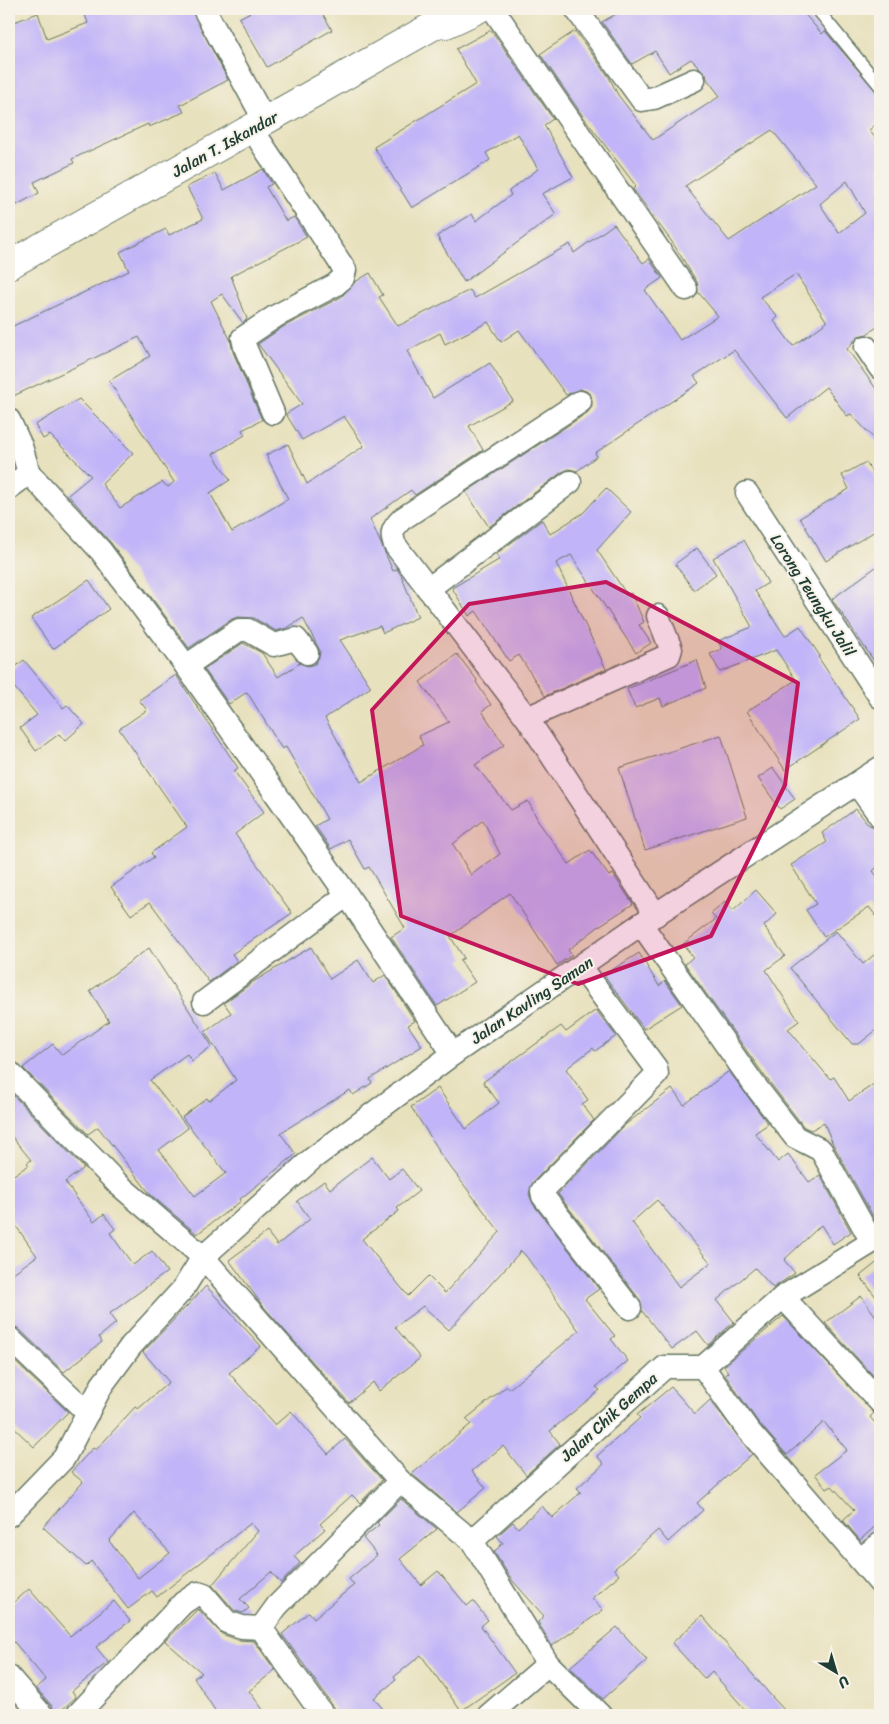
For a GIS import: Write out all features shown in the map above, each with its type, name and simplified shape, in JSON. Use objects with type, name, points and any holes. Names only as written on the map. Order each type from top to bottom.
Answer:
[{"type":"street","points":[[204,9],[258,125],[345,270],[342,278],[336,285],[276,316],[243,338],[273,413]]},
{"type":"street","points":[[493,9],[686,289]]},
{"type":"street","points":[[576,9],[642,100],[654,98],[694,80]]},
{"type":"street","name":"Jalan T. Iskandar","points":[[9,265],[459,13]]},
{"type":"street","points":[[866,347],[880,368]]},
{"type":"street","points":[[580,402],[402,519],[393,528],[391,536],[395,545],[527,718],[649,920],[753,1083],[795,1138],[821,1150],[876,1240],[783,1297],[703,1367],[748,1430],[880,1583]]},
{"type":"street","points":[[9,420],[21,446],[29,472],[101,551],[186,666],[347,895],[453,1054]]},
{"type":"street","points":[[9,488],[29,472]]},
{"type":"street","points":[[428,588],[570,482]]},
{"type":"street","name":"Lorong Teungku Jalil","points":[[747,493],[880,698]]},
{"type":"street","points":[[527,718],[669,655],[671,649],[658,616]]},
{"type":"street","points":[[186,666],[239,630],[248,630],[274,645],[296,639],[307,653]]},
{"type":"street","name":"Jalan Kavling Saman","points":[[9,1515],[64,1458],[102,1384],[131,1346],[183,1289],[203,1257],[312,1158],[453,1054],[649,920],[880,768]]},
{"type":"street","points":[[857,784],[880,816]]},
{"type":"street","points":[[204,1002],[347,895]]},
{"type":"street","points":[[581,967],[656,1068],[657,1074],[542,1191],[543,1196],[630,1308]]},
{"type":"street","points":[[9,1072],[118,1184],[203,1257],[400,1481],[472,1541],[548,1664],[600,1715]]},
{"type":"street","points":[[783,1297],[880,1402]]},
{"type":"street","points":[[9,1338],[88,1413]]},
{"type":"street","name":"Jalan Chik Gempa","points":[[472,1541],[665,1367],[703,1367]]},
{"type":"street","points":[[261,1628],[277,1606],[400,1481]]},
{"type":"street","points":[[860,1559],[880,1544]]},
{"type":"street","points":[[77,1715],[183,1603],[198,1593],[204,1595],[227,1622],[242,1628],[261,1628]]},
{"type":"street","points":[[261,1628],[323,1715]]},
{"type":"street","points":[[489,1715],[548,1664]]},
{"type":"street","points":[[9,1677],[16,1700],[42,1715]]},
{"type":"lane","points":[[817,9],[880,86]]},
{"type":"highlighted area","points":[[606,582],[798,683],[785,785],[711,936],[578,984],[401,916],[372,710],[469,604]]},
{"type":"building","points":[[83,9],[191,9],[228,80],[180,105],[184,112],[149,127],[148,124],[72,159],[74,163],[34,182],[39,193],[9,209],[9,24],[38,13],[47,39],[88,23]]},
{"type":"building","points":[[256,9],[320,9],[332,30],[267,67],[239,18]]},
{"type":"building","points":[[625,9],[800,9],[822,34],[825,31],[880,96],[880,121],[869,130],[880,144],[880,325],[867,334],[858,336],[847,349],[880,394],[880,445],[851,414],[847,416],[826,387],[787,418],[734,350],[694,376],[699,383],[595,453],[597,456],[577,471],[569,469],[562,472],[489,527],[466,492],[587,413],[592,407],[591,395],[580,389],[566,395],[519,330],[501,342],[488,322],[445,344],[440,333],[407,351],[433,398],[490,363],[513,401],[469,426],[483,450],[415,495],[411,490],[370,519],[393,571],[397,569],[401,575],[418,617],[383,633],[380,626],[340,640],[371,687],[325,718],[361,782],[423,745],[419,736],[449,722],[420,682],[457,654],[477,680],[476,682],[491,705],[482,711],[504,745],[475,765],[511,810],[528,801],[540,824],[569,864],[590,850],[609,876],[613,874],[633,904],[602,924],[568,950],[572,955],[557,965],[510,893],[450,936],[464,958],[460,960],[475,982],[437,1006],[391,937],[405,928],[369,867],[365,869],[348,839],[331,849],[315,826],[327,819],[286,747],[282,749],[247,692],[229,704],[204,669],[243,643],[262,653],[278,677],[300,663],[308,666],[315,664],[320,651],[303,618],[287,628],[276,631],[254,618],[238,617],[232,619],[189,648],[111,543],[68,495],[91,476],[50,435],[43,439],[35,425],[79,399],[133,453],[102,484],[120,508],[162,482],[168,487],[174,482],[109,381],[150,356],[139,337],[9,398],[9,328],[129,271],[120,252],[166,229],[169,235],[203,219],[187,187],[215,173],[224,190],[263,169],[272,184],[266,187],[286,221],[294,217],[307,237],[231,276],[247,319],[243,323],[222,294],[211,301],[230,339],[233,352],[262,420],[242,430],[245,435],[213,454],[230,480],[210,493],[232,532],[288,499],[266,455],[288,444],[307,484],[364,446],[344,416],[302,440],[286,414],[302,404],[258,344],[283,327],[341,297],[355,282],[370,273],[383,295],[379,297],[398,326],[470,290],[475,298],[570,244],[574,253],[614,224],[643,263],[649,259],[662,278],[645,290],[680,340],[718,316],[698,292],[697,282],[672,242],[633,189],[636,186],[585,119],[540,54],[575,31],[609,77],[618,95],[653,140],[720,96],[707,79],[706,74],[691,59],[669,73],[655,51],[632,64],[602,22]],"holes":[[[772,130],[816,184],[729,241],[685,186]],[[847,181],[865,213],[839,233],[820,204]],[[796,274],[827,322],[793,346],[774,321],[778,317],[760,297]],[[483,820],[500,854],[471,875],[453,844]]]},
{"type":"building","points":[[491,30],[553,119],[544,125],[573,177],[542,194],[556,214],[464,282],[437,236],[472,214],[476,221],[511,195],[509,191],[538,169],[518,134],[486,153],[490,160],[412,208],[374,147],[476,84],[456,49]]},
{"type":"building","points":[[866,462],[880,487],[880,528],[826,561],[800,518],[849,489],[842,475]]},
{"type":"building","points":[[606,488],[631,512],[597,550],[627,595],[631,593],[644,622],[639,625],[651,643],[636,653],[571,555],[556,563],[606,669],[545,696],[519,655],[509,661],[476,611],[469,616],[452,588],[500,559],[496,554],[542,520],[550,534],[583,513]]},
{"type":"building","points":[[744,540],[768,583],[755,591],[785,636],[800,626],[820,656],[818,657],[860,719],[785,770],[747,711],[796,680],[776,650],[720,672],[710,654],[722,649],[718,641],[752,627],[713,558]]},
{"type":"building","points":[[697,548],[716,574],[694,590],[675,564]]},
{"type":"building","points":[[880,564],[880,670],[832,599]]},
{"type":"building","points":[[89,580],[109,609],[53,649],[31,618]]},
{"type":"building","points":[[24,660],[63,708],[67,705],[84,724],[65,741],[59,734],[36,751],[20,728],[37,715],[9,681],[9,672]]},
{"type":"building","points":[[697,660],[706,688],[663,706],[660,698],[635,708],[627,689]]},
{"type":"building","points":[[176,675],[238,768],[234,771],[264,812],[235,834],[292,913],[232,954],[237,961],[209,982],[150,902],[131,915],[111,887],[154,857],[151,853],[187,827],[119,729],[147,710],[139,700]]},
{"type":"building","points":[[721,735],[747,817],[645,850],[619,768]]},
{"type":"building","points":[[773,768],[795,799],[780,809],[758,778]]},
{"type":"building","points":[[856,809],[869,825],[880,829],[880,864],[873,871],[880,880],[880,921],[869,907],[824,937],[806,910],[816,904],[791,865],[827,842],[822,833]]},
{"type":"building","points":[[756,890],[777,914],[764,926],[785,956],[766,970],[799,1021],[788,1029],[830,1079],[834,1077],[849,1101],[880,1080],[880,1214],[874,1218],[833,1144],[824,1123],[811,1130],[804,1127],[764,1075],[685,964],[693,957],[683,944],[716,919],[711,914],[725,902],[733,911]]},
{"type":"building","points":[[836,931],[863,964],[880,950],[880,1027],[859,1044],[852,1044],[790,968]]},
{"type":"building","points":[[311,947],[330,979],[358,960],[373,983],[385,975],[415,1021],[408,1025],[422,1046],[370,1079],[372,1083],[353,1095],[350,1090],[280,1133],[296,1154],[240,1199],[241,1201],[197,1234],[151,1195],[98,1127],[88,1134],[23,1068],[53,1044],[62,1055],[109,1021],[90,991],[149,948],[212,1046],[192,1061],[187,1054],[150,1080],[188,1128],[159,1150],[195,1196],[226,1173],[182,1117],[207,1098],[209,1101],[236,1080],[205,1032],[231,1013],[224,1003],[253,982]]},
{"type":"building","points":[[639,953],[659,986],[665,981],[682,1005],[644,1029],[604,975]]},
{"type":"building","points":[[596,1010],[616,1036],[595,1051],[593,1048],[566,1069],[588,1100],[582,1104],[594,1120],[533,1182],[529,1194],[533,1204],[599,1289],[585,1299],[615,1336],[611,1339],[628,1361],[596,1387],[600,1390],[550,1431],[560,1444],[526,1475],[503,1446],[472,1471],[486,1488],[457,1512],[412,1474],[471,1424],[466,1419],[507,1386],[509,1389],[579,1331],[526,1256],[521,1251],[449,1330],[423,1306],[395,1327],[420,1358],[379,1391],[373,1382],[349,1403],[263,1306],[229,1260],[267,1232],[277,1245],[310,1219],[297,1201],[324,1181],[330,1189],[372,1157],[389,1179],[402,1169],[419,1191],[397,1208],[399,1211],[362,1239],[408,1296],[428,1276],[445,1293],[500,1232],[438,1151],[411,1107],[438,1088],[466,1129],[499,1103],[483,1082],[561,1026],[566,1032]]},
{"type":"building","points":[[729,1071],[768,1124],[755,1133],[778,1162],[788,1154],[809,1182],[820,1175],[851,1232],[833,1244],[821,1225],[784,1260],[795,1273],[773,1288],[755,1268],[717,1300],[734,1322],[708,1345],[697,1331],[672,1349],[642,1311],[640,1300],[558,1194],[626,1124],[672,1089],[684,1105]],"holes":[[[657,1200],[711,1263],[679,1287],[632,1222]]]},
{"type":"building","points":[[9,1091],[84,1168],[65,1182],[94,1222],[104,1214],[115,1229],[110,1233],[133,1265],[152,1251],[167,1272],[109,1314],[116,1323],[99,1337],[102,1342],[64,1372],[18,1328],[9,1325],[9,1276],[37,1256],[9,1216],[9,1178],[29,1165],[27,1163],[31,1160],[9,1133]]},
{"type":"building","points":[[880,1260],[880,1302],[860,1276]]},
{"type":"building","points":[[206,1286],[261,1346],[229,1373],[275,1425],[291,1411],[328,1454],[345,1439],[382,1480],[360,1503],[352,1495],[320,1524],[325,1529],[294,1556],[300,1563],[281,1583],[271,1572],[240,1599],[249,1608],[243,1613],[235,1611],[212,1585],[258,1531],[251,1523],[157,1597],[152,1591],[128,1609],[91,1561],[86,1566],[43,1527],[83,1482],[71,1472],[93,1448],[96,1450],[135,1407],[138,1409],[169,1382],[143,1352]],"holes":[[[134,1513],[170,1553],[138,1578],[109,1541]]]},
{"type":"building","points":[[861,1296],[880,1322],[880,1383],[825,1323]]},
{"type":"building","points":[[783,1316],[874,1413],[870,1417],[880,1429],[880,1522],[860,1540],[843,1520],[854,1510],[832,1486],[827,1489],[815,1474],[847,1450],[824,1422],[787,1455],[758,1422],[725,1375],[728,1372],[724,1366]]},
{"type":"building","points":[[9,1356],[68,1412],[34,1447],[9,1423]]},
{"type":"building","points":[[671,1387],[695,1414],[710,1400],[752,1454],[697,1503],[703,1510],[668,1542],[658,1530],[614,1569],[619,1575],[592,1598],[603,1610],[552,1646],[538,1622],[544,1616],[512,1580],[494,1552],[503,1543],[497,1536],[513,1522],[518,1528],[542,1506],[552,1518],[581,1492],[577,1488],[604,1464],[597,1456],[640,1418],[637,1415]]},
{"type":"building","points":[[401,1499],[437,1529],[400,1559],[421,1585],[438,1571],[467,1606],[473,1601],[488,1620],[481,1626],[515,1673],[461,1711],[421,1655],[394,1677],[396,1680],[374,1698],[388,1715],[336,1715],[334,1707],[282,1634],[309,1612],[314,1618],[354,1585],[349,1579],[377,1555],[363,1538],[379,1525],[377,1523]]},
{"type":"building","points":[[29,1589],[70,1636],[114,1601],[130,1621],[96,1647],[108,1662],[72,1691],[76,1697],[56,1715],[52,1706],[36,1688],[46,1680],[9,1636],[9,1607]]},
{"type":"building","points":[[198,1609],[222,1634],[238,1640],[254,1641],[275,1670],[249,1691],[267,1715],[218,1715],[194,1678],[202,1673],[165,1641]]},
{"type":"building","points":[[702,1616],[789,1715],[750,1715],[712,1672],[705,1679],[672,1643]]},
{"type":"building","points":[[617,1627],[647,1660],[603,1699],[570,1667]]}]
